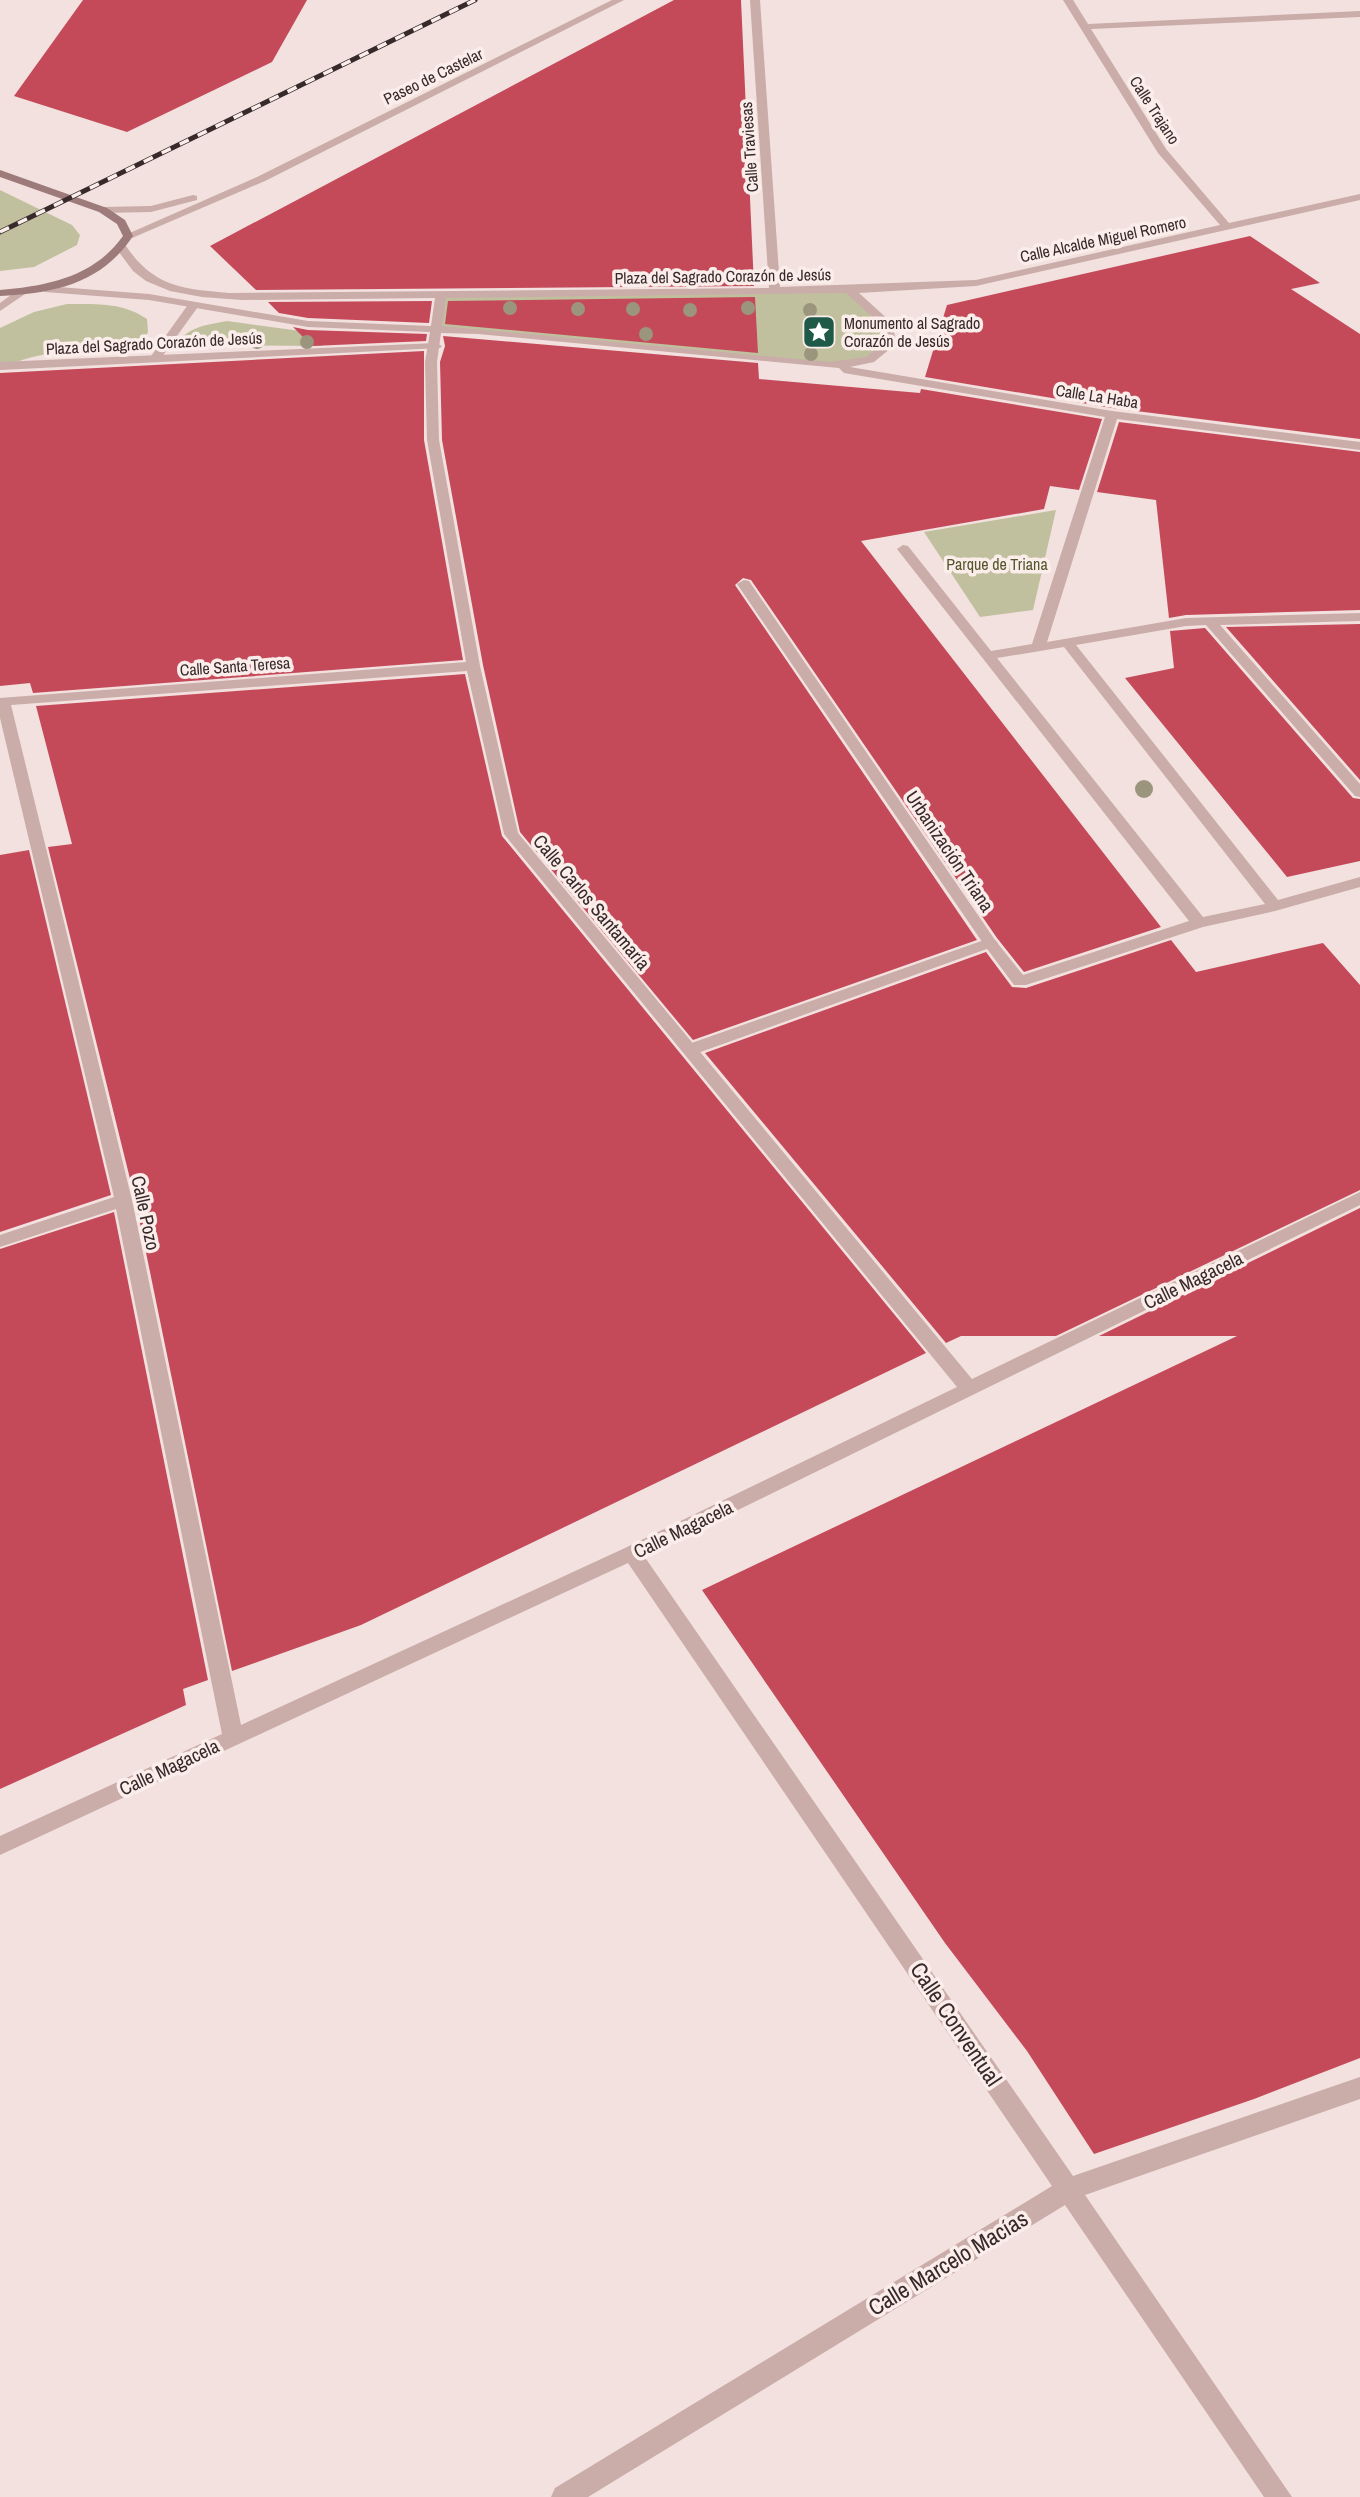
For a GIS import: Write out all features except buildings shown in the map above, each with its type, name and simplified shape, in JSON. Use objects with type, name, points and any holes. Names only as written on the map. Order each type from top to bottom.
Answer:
[{"type":"main road","points":[[0,173],[103,210],[121,222],[128,236],[122,248],[109,261],[78,278],[45,289],[0,293]]},
{"type":"street","name":"Paseo de Castelar","points":[[128,236],[261,179],[619,0]]},
{"type":"street","name":"Calle Traviesas","points":[[755,0],[775,291]]},
{"type":"street","name":"Calle Trajano","points":[[1068,0],[1162,151],[1228,228]]},
{"type":"street","points":[[1083,27],[1360,14]]},
{"type":"street","name":"Paseo de Castelar","points":[[103,210],[150,209],[261,179]]},
{"type":"street","name":"Calle Alcalde Miguel Romero","points":[[849,290],[976,283],[1360,197]]},
{"type":"street","name":"Plaza del Sagrado Corazón de Jesús","points":[[45,289],[149,297],[308,324],[478,331],[830,366],[870,360],[891,343],[887,324],[849,290],[242,297],[203,295],[162,284],[138,271],[122,248]]},
{"type":"street","points":[[0,308],[22,292]]},
{"type":"street","points":[[436,329],[441,295]]},
{"type":"street","points":[[155,359],[194,304]]},
{"type":"street","name":"Calle Carlos Santamaría","points":[[436,329],[436,346],[431,362],[433,440],[473,666],[511,834],[970,1390]]},
{"type":"street","name":"Plaza del Sagrado Corazón de Jesús","points":[[0,366],[436,346]]},
{"type":"street","name":"Calle La Haba","points":[[830,366],[1112,415],[1360,446]]},
{"type":"street","points":[[1038,648],[1112,415]]},
{"type":"street","points":[[903,549],[1199,923]]},
{"type":"street","name":"Urbanización Triana","points":[[744,584],[990,943],[1020,981],[1199,923],[1275,906],[1360,882]]},
{"type":"street","points":[[986,656],[1186,622],[1360,617]]},
{"type":"street","points":[[1209,621],[1360,793]]},
{"type":"street","points":[[1069,643],[1275,906]]},
{"type":"street","name":"Calle Santa Teresa","points":[[2,701],[473,666]]},
{"type":"street","name":"Calle Pozo","points":[[2,701],[122,1199],[233,1737]]},
{"type":"street","points":[[689,1050],[990,943]]},
{"type":"street","name":"Calle Magacela","points":[[0,1846],[632,1553],[1360,1198]]},
{"type":"street","points":[[0,1241],[122,1199]]},
{"type":"street","name":"Calle Conventual","points":[[632,1553],[1279,2497]]},
{"type":"street","name":"Calle Marcelo Macías","points":[[564,2497],[1069,2189],[1360,2088]]},
{"type":"green space","points":[[0,190],[72,225],[80,235],[77,245],[34,267],[0,271]]},
{"type":"green space","points":[[849,290],[887,324],[891,343],[870,360],[830,366],[436,329],[441,295]]},
{"type":"green space","points":[[67,304],[108,305],[128,309],[147,319],[148,332],[139,349],[52,353],[0,368],[0,328],[34,312]]},
{"type":"green space","points":[[227,321],[323,334],[322,346],[174,345],[192,331]]},
{"type":"green space","name":"Parque de Triana","points":[[1056,510],[1033,610],[980,617],[924,532]]},
{"type":"railway","points":[[0,232],[475,0]]},
{"type":"place","name":"Monumento al Sagrado Corazón de Jesús","points":[[819,332]]}]
